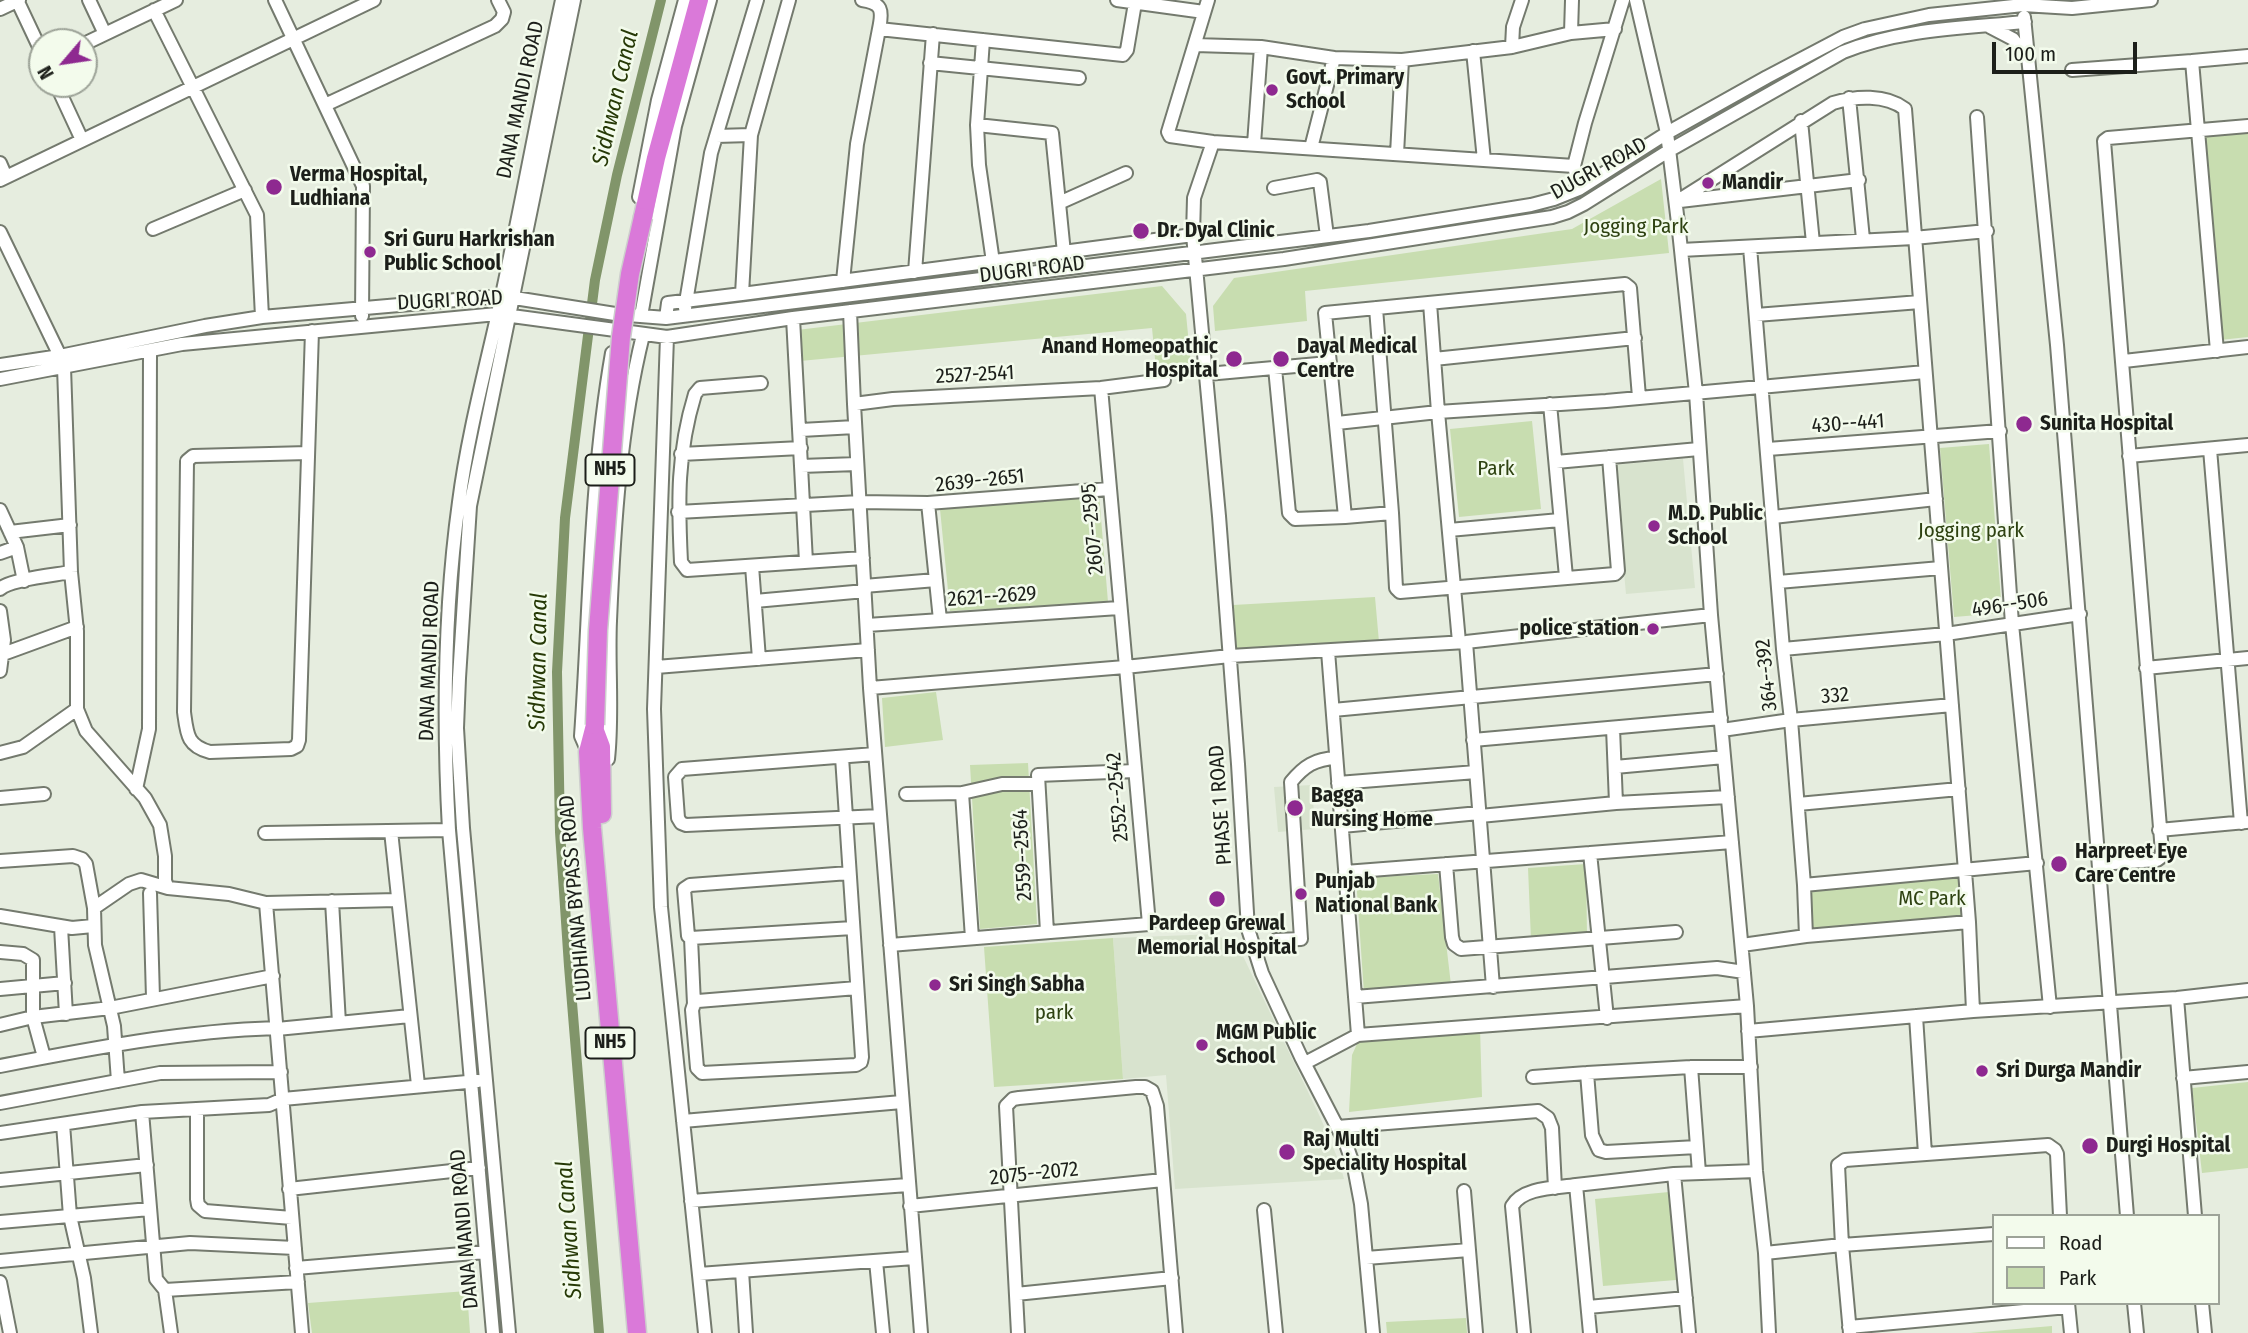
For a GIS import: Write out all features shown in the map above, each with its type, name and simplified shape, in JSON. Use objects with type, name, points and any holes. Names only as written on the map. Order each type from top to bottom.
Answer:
[{"type":"highway","name":"NH5","points":[[588,752],[595,727],[598,630],[621,337],[630,274],[656,158],[699,0]]},
{"type":"highway","name":"NH5","points":[[595,727],[601,747],[603,777]]},
{"type":"highway","name":"LUDHIANA BYPASS ROAD","points":[[588,752],[611,1063],[623,1158],[637,1333]]},
{"type":"highway","name":"LUDHIANA BYPASS ROAD","points":[[603,777],[602,827],[647,1333]]},
{"type":"street","points":[[0,9],[18,0],[31,28]]},
{"type":"street","points":[[89,0],[105,34]]},
{"type":"street","points":[[98,37],[176,0]]},
{"type":"street","points":[[275,0],[363,186],[362,326]]},
{"type":"street","points":[[0,163],[3,178],[373,0]]},
{"type":"street","points":[[325,105],[495,26],[502,19],[504,12],[498,0]]},
{"type":"street","name":"DANA MANDI ROAD","points":[[493,1333],[449,830],[445,751],[447,658],[455,544],[467,448],[508,297],[562,0]]},
{"type":"street","points":[[508,297],[574,0]]},
{"type":"street","points":[[588,752],[581,736],[589,575],[604,401],[617,314],[649,146],[671,45],[685,0]]},
{"type":"street","points":[[641,316],[675,126],[710,0]]},
{"type":"street","points":[[684,316],[711,153],[757,0]]},
{"type":"street","points":[[742,294],[751,135],[789,0]]},
{"type":"street","points":[[843,281],[857,144],[882,15],[873,2],[862,0]]},
{"type":"street","points":[[1512,47],[1513,27],[1522,0]]},
{"type":"street","points":[[1571,33],[1572,0]]},
{"type":"street","points":[[1579,189],[1574,166],[1623,0]]},
{"type":"street","points":[[1636,0],[1670,150],[1696,393],[1711,615],[1747,1006],[1769,1333]]},
{"type":"street","name":"DUGRI ROAD","points":[[0,379],[205,326],[262,317],[508,297],[617,314],[666,318],[1327,236],[1531,205],[1579,189],[1667,133],[1818,50],[1865,29],[1929,15],[2023,2],[2072,8],[2151,0]]},
{"type":"street","points":[[879,29],[1123,55],[1127,50],[1127,1],[1206,6],[1168,135],[1213,142],[1574,166]]},
{"type":"street","points":[[2023,2],[2048,236],[2127,1214]]},
{"type":"street","points":[[154,10],[257,215],[262,317]]},
{"type":"street","name":"DUGRI ROAD","points":[[0,365],[62,361],[182,344],[362,326],[504,315],[667,337],[793,318],[1284,259],[1552,217],[1584,204],[1670,150],[1829,58],[1866,43],[1907,34],[2025,22]]},
{"type":"street","points":[[1989,26],[2013,39],[2029,63]]},
{"type":"street","points":[[1195,45],[1261,47],[1334,58],[1402,60],[1512,47],[1571,33],[1615,29]]},
{"type":"street","points":[[915,272],[933,34]]},
{"type":"street","points":[[983,40],[977,125],[979,164],[993,262]]},
{"type":"street","points":[[1254,144],[1261,47]]},
{"type":"street","points":[[1472,51],[1485,160]]},
{"type":"street","points":[[2072,70],[2248,56]]},
{"type":"street","points":[[1311,148],[1334,58]]},
{"type":"street","points":[[1396,154],[1402,60]]},
{"type":"street","points":[[2192,61],[2217,351]]},
{"type":"street","points":[[930,63],[1079,78]]},
{"type":"street","points":[[62,98],[82,140]]},
{"type":"street","points":[[1676,202],[1826,107],[1849,98],[1871,98],[1895,103],[1905,109],[1959,789],[1973,1011]]},
{"type":"street","points":[[1849,98],[1863,239]]},
{"type":"street","points":[[1977,117],[1987,231],[2012,624],[2050,1007]]},
{"type":"street","points":[[1801,121],[1813,243]]},
{"type":"street","points":[[977,125],[1052,133],[1064,253]]},
{"type":"street","points":[[2099,863],[2157,860],[2162,852],[2105,141],[2108,138],[2248,126]]},
{"type":"street","points":[[716,136],[751,135]]},
{"type":"street","name":"PHASE 1 ROAD","points":[[1213,142],[1194,198],[1193,235],[1230,656],[1248,929],[1262,973],[1346,1144],[1359,1187],[1373,1333]]},
{"type":"street","points":[[1059,203],[1126,173]]},
{"type":"street","points":[[1274,188],[1317,180],[1320,182],[1327,236]]},
{"type":"street","points":[[1676,202],[1858,180]]},
{"type":"street","points":[[153,229],[244,190]]},
{"type":"street","points":[[1681,250],[1914,238],[1987,231]]},
{"type":"street","points":[[0,232],[62,361],[71,572],[77,627],[77,709],[86,731],[145,798],[160,825],[168,888]]},
{"type":"street","points":[[666,318],[668,303],[687,300],[1193,235]]},
{"type":"street","name":"364--392","points":[[1750,247],[1798,804],[1806,936]]},
{"type":"street","points":[[1345,517],[1325,313],[1625,284],[1630,288],[1639,397]]},
{"type":"street","points":[[1756,315],[1920,302]]},
{"type":"street","points":[[1430,303],[1449,530],[1480,815],[1493,987]]},
{"type":"street","points":[[1376,308],[1397,590],[1404,592],[1617,573],[1609,457]]},
{"type":"street","points":[[850,311],[870,688],[921,1333]]},
{"type":"street","points":[[504,315],[470,506],[457,728],[463,828],[509,1333]]},
{"type":"street","points":[[793,318],[806,562]]},
{"type":"street","points":[[308,453],[193,456],[187,461],[184,712],[186,732],[199,749],[210,752],[291,748],[297,746],[299,740],[312,331]]},
{"type":"street","points":[[603,777],[607,773],[609,747],[610,622],[617,516],[629,399],[643,335]]},
{"type":"street","points":[[667,337],[654,709],[661,890],[705,1333]]},
{"type":"street","points":[[1434,359],[1635,338]]},
{"type":"street","points":[[2124,361],[2248,347]]},
{"type":"street","points":[[136,789],[149,729],[150,350]]},
{"type":"street","points":[[1207,374],[1329,363]]},
{"type":"street","points":[[1275,368],[1289,513],[1294,519],[1392,513]]},
{"type":"street","points":[[1337,423],[1438,412],[1696,393],[1926,372]]},
{"type":"street","name":"2527-2541","points":[[854,404],[893,399],[1101,388],[1164,380]]},
{"type":"street","points":[[761,383],[700,388],[694,398],[681,454],[678,512],[681,562],[685,570],[863,558]]},
{"type":"street","name":"2607--2595","points":[[1101,388],[1125,667]]},
{"type":"street","points":[[1550,404],[1566,577]]},
{"type":"street","points":[[801,430],[855,427]]},
{"type":"street","name":"430--441","points":[[1768,449],[2000,431]]},
{"type":"street","points":[[2129,456],[2248,445]]},
{"type":"street","points":[[681,454],[801,448]]},
{"type":"street","points":[[1556,462],[1699,449]]},
{"type":"street","points":[[2159,830],[2244,823],[2210,449]]},
{"type":"street","points":[[802,466],[857,464]]},
{"type":"street","name":"2639--2651","points":[[940,620],[928,503],[1109,489]]},
{"type":"street","points":[[1773,517],[1936,499]]},
{"type":"street","points":[[678,512],[860,502],[928,503]]},
{"type":"street","points":[[0,510],[17,547],[24,581]]},
{"type":"street","points":[[1449,530],[1560,520]]},
{"type":"street","points":[[10,532],[70,525]]},
{"type":"street","points":[[0,553],[17,547]]},
{"type":"street","points":[[752,566],[759,659]]},
{"type":"street","points":[[1778,582],[1941,568]]},
{"type":"street","points":[[0,589],[4,585],[71,572]]},
{"type":"street","name":"2621--2629","points":[[755,601],[936,580]]},
{"type":"street","name":"2621--2629","points":[[867,625],[1119,608]]},
{"type":"street","points":[[0,611],[4,640],[0,671]]},
{"type":"street","name":"496--506","points":[[1783,649],[1946,634],[2080,614]]},
{"type":"street","points":[[870,688],[1230,656],[1462,642],[1711,615]]},
{"type":"street","points":[[4,654],[77,627]]},
{"type":"street","points":[[656,667],[868,650]]},
{"type":"street","points":[[1328,651],[1358,1035]]},
{"type":"street","points":[[2146,668],[2248,658]]},
{"type":"street","name":"2552--2542","points":[[1047,932],[1149,924],[1125,667]]},
{"type":"street","points":[[1333,710],[1717,674]]},
{"type":"street","name":"332","points":[[1473,740],[1613,728],[1791,720],[1952,705]]},
{"type":"street","points":[[0,754],[23,747],[77,709]]},
{"type":"street","points":[[1613,728],[1616,803]]},
{"type":"street","points":[[876,754],[682,769],[675,777],[678,818],[686,825],[880,816]]},
{"type":"street","points":[[684,889],[688,936],[691,939],[692,1010],[697,1069],[702,1073],[856,1065],[861,1062],[842,757]]},
{"type":"street","points":[[1615,767],[1724,757]]},
{"type":"street","points":[[1276,940],[1301,939],[1291,782],[1301,769],[1320,759],[1336,758]]},
{"type":"street","points":[[906,794],[962,793],[1002,784],[1135,771]]},
{"type":"street","points":[[1338,783],[1476,772]]},
{"type":"street","points":[[657,775],[677,773]]},
{"type":"street","name":"2559--2564","points":[[1038,780],[1047,932]]},
{"type":"street","points":[[1798,804],[1959,789]]},
{"type":"street","points":[[962,793],[972,938]]},
{"type":"street","points":[[0,798],[44,794]]},
{"type":"street","points":[[1342,826],[1616,803],[1728,797]]},
{"type":"street","points":[[265,833],[449,830]]},
{"type":"street","points":[[391,831],[418,1085]]},
{"type":"street","points":[[1345,872],[1732,842]]},
{"type":"street","points":[[1590,853],[1607,1018]]},
{"type":"street","points":[[0,861],[73,856],[82,859],[86,864],[94,908],[93,926],[97,956],[110,1008],[118,1081]]},
{"type":"street","points":[[1804,885],[2037,863]]},
{"type":"street","points":[[1446,864],[1454,944],[1461,949],[1676,932]]},
{"type":"street","points":[[661,890],[684,889],[690,885],[849,873]]},
{"type":"street","points":[[94,908],[129,884],[141,880],[168,888],[229,894],[266,903],[397,900]]},
{"type":"street","points":[[150,893],[153,998]]},
{"type":"street","points":[[332,901],[339,1023]]},
{"type":"street","points":[[266,903],[302,1333]]},
{"type":"street","points":[[0,916],[72,929],[93,926]]},
{"type":"street","points":[[1742,945],[1806,936],[1969,922]]},
{"type":"street","points":[[61,927],[65,1014]]},
{"type":"street","points":[[691,939],[853,928]]},
{"type":"street","points":[[890,945],[1047,932]]},
{"type":"street","points":[[0,952],[23,954],[33,960],[33,1017],[44,1057]]},
{"type":"street","points":[[1355,998],[1717,968],[1744,972]]},
{"type":"street","points":[[0,1025],[33,1017],[110,1008],[272,976]]},
{"type":"street","points":[[0,989],[65,984]]},
{"type":"street","points":[[694,1004],[710,999],[857,988]]},
{"type":"street","points":[[1748,1031],[1973,1011],[2177,998],[2248,990]]},
{"type":"street","points":[[2177,998],[2195,1214]]},
{"type":"street","points":[[1305,1063],[1358,1035],[1747,1006]]},
{"type":"street","points":[[0,1066],[114,1043],[182,1034],[277,1029],[410,1016]]},
{"type":"street","points":[[1916,1016],[1925,1154]]},
{"type":"street","points":[[1533,1077],[1691,1067],[1751,1067]]},
{"type":"street","points":[[1691,1067],[1699,1173]]},
{"type":"street","points":[[0,1103],[160,1073],[281,1072]]},
{"type":"street","points":[[2183,1078],[2248,1072]]},
{"type":"street","points":[[1587,1073],[1592,1135],[1599,1150],[1606,1152],[1697,1147]]},
{"type":"street","points":[[0,1133],[142,1112],[269,1105],[283,1098],[485,1081]]},
{"type":"street","points":[[1017,1333],[1012,1195],[1005,1111],[1010,1102],[1019,1098],[1145,1087],[1152,1091],[1157,1106],[1177,1333]]},
{"type":"street","points":[[683,1121],[902,1102]]},
{"type":"street","points":[[197,1109],[197,1199],[200,1208],[205,1211],[247,1216],[292,1217]]},
{"type":"street","points":[[1337,1127],[1538,1111],[1548,1118],[1552,1128],[1555,1188]]},
{"type":"street","points":[[142,1112],[156,1279],[165,1290],[171,1333]]},
{"type":"street","points":[[63,1124],[70,1216],[79,1253],[91,1333]]},
{"type":"street","points":[[2060,1214],[2057,1154],[2052,1146],[1840,1161],[1838,1169],[1849,1330],[2068,1305],[2071,1333]]},
{"type":"street","points":[[0,1180],[147,1165]]},
{"type":"street","points":[[289,1189],[479,1168]]},
{"type":"street","points":[[1524,1333],[1512,1206],[1516,1200],[1525,1194],[1576,1185],[1674,1174],[1756,1171]]},
{"type":"street","points":[[1674,1174],[1689,1333]]},
{"type":"street","name":"2075--2072","points":[[910,1206],[1163,1180]]},
{"type":"street","points":[[691,1201],[908,1185]]},
{"type":"street","points":[[1576,1185],[1590,1333]]},
{"type":"street","points":[[1464,1191],[1476,1333]]},
{"type":"street","points":[[0,1222],[150,1209]]},
{"type":"street","points":[[1264,1210],[1276,1333]]},
{"type":"street","points":[[1765,1253],[1993,1234]]},
{"type":"street","points":[[0,1261],[190,1243],[295,1248]]},
{"type":"street","points":[[1366,1258],[1469,1250]]},
{"type":"street","points":[[165,1290],[486,1252]]},
{"type":"street","points":[[699,1274],[914,1258]]},
{"type":"street","points":[[876,1261],[883,1333]]},
{"type":"street","points":[[742,1271],[746,1333]]},
{"type":"street","points":[[1016,1294],[1172,1278]]},
{"type":"street","points":[[0,1282],[10,1333]]},
{"type":"street","points":[[1588,1307],[1686,1298]]},
{"type":"street","points":[[2134,1305],[2137,1333]]},
{"type":"street","points":[[2202,1305],[2205,1333]]},
{"type":"shaded area","name":"M.D. Public School","points":[[1683,459],[1695,588],[1626,594],[1614,465]]},
{"type":"shaded area","name":"Bagga Nursing Home","points":[[1312,785],[1315,829],[1278,832],[1274,787]]},
{"type":"shaded area","name":"MGM Public School","points":[[1217,934],[1242,954],[1321,1119],[1344,1179],[1175,1189],[1166,1075],[1123,1079],[1113,938]]},
{"type":"green space","points":[[2248,125],[2248,337],[2220,340],[2201,129]]},
{"type":"green space","name":"Jogging Park","points":[[1661,179],[1669,253],[1305,291],[1307,321],[1215,331],[1213,306],[1234,278],[1572,229]]},
{"type":"green space","points":[[1162,286],[1186,314],[1191,365],[1156,369],[1152,328],[800,361],[797,330]]},
{"type":"green space","name":"Park","points":[[1532,421],[1541,509],[1459,517],[1450,429]]},
{"type":"green space","name":"Jogging park","points":[[1989,444],[2002,613],[1954,617],[1940,448]]},
{"type":"green space","points":[[1099,494],[1108,602],[950,611],[940,509]]},
{"type":"green space","points":[[1375,597],[1379,642],[1237,653],[1233,605]]},
{"type":"green space","points":[[936,692],[943,740],[885,747],[882,698]]},
{"type":"green space","points":[[1028,763],[1037,924],[980,929],[970,765]]},
{"type":"green space","points":[[1586,864],[1587,935],[1531,940],[1528,868]]},
{"type":"green space","points":[[1438,874],[1451,985],[1364,993],[1356,878]]},
{"type":"green space","name":"MC Park","points":[[1961,875],[1961,918],[1812,931],[1808,889]]},
{"type":"green space","name":"park","points":[[1113,938],[1123,1079],[994,1087],[984,947]]},
{"type":"green space","points":[[1480,1027],[1482,1097],[1349,1112],[1352,1055],[1361,1035]]},
{"type":"green space","points":[[2248,1082],[2248,1168],[2202,1173],[2192,1088]]},
{"type":"green space","points":[[1669,1192],[1676,1280],[1603,1286],[1595,1199]]},
{"type":"green space","points":[[467,1291],[470,1333],[312,1333],[308,1303]]},
{"type":"green space","points":[[1466,1318],[1467,1333],[1387,1333],[1386,1322]]},
{"type":"green space","points":[[2052,1326],[2052,1333],[1970,1333]]},
{"type":"waterway","name":"Sidhwan Canal","points":[[599,1333],[560,832],[557,672],[565,518],[595,280],[617,175],[661,0]]},
{"type":"place","name":"Govt. Primary School","points":[[1272,90]]},
{"type":"place","name":"Mandir","points":[[1708,183]]},
{"type":"place","name":"Verma Hospital, Ludhiana","points":[[274,187]]},
{"type":"place","name":"Dr. Dyal Clinic","points":[[1141,231]]},
{"type":"place","name":"Sri Guru Harkrishan Public School","points":[[370,252]]},
{"type":"place","name":"Anand Homeopathic Hospital","points":[[1234,359]]},
{"type":"place","name":"Dayal Medical Centre","points":[[1281,359]]},
{"type":"place","name":"Sunita Hospital","points":[[2024,424]]},
{"type":"place","name":"M.D. Public School","points":[[1654,526]]},
{"type":"place","name":"police station","points":[[1653,629]]},
{"type":"place","name":"Bagga Nursing Home","points":[[1295,808]]},
{"type":"place","name":"Harpreet Eye Care Centre","points":[[2059,864]]},
{"type":"place","name":"Punjab National Bank","points":[[1301,894]]},
{"type":"place","name":"Pardeep Grewal Memorial Hospital","points":[[1217,899]]},
{"type":"place","name":"Sri Singh Sabha","points":[[935,985]]},
{"type":"place","name":"MGM Public School","points":[[1202,1045]]},
{"type":"place","name":"Sri Durga Mandir","points":[[1982,1071]]},
{"type":"place","name":"Durgi Hospital","points":[[2090,1146]]},
{"type":"place","name":"Raj Multi Speciality Hospital","points":[[1287,1152]]}]
